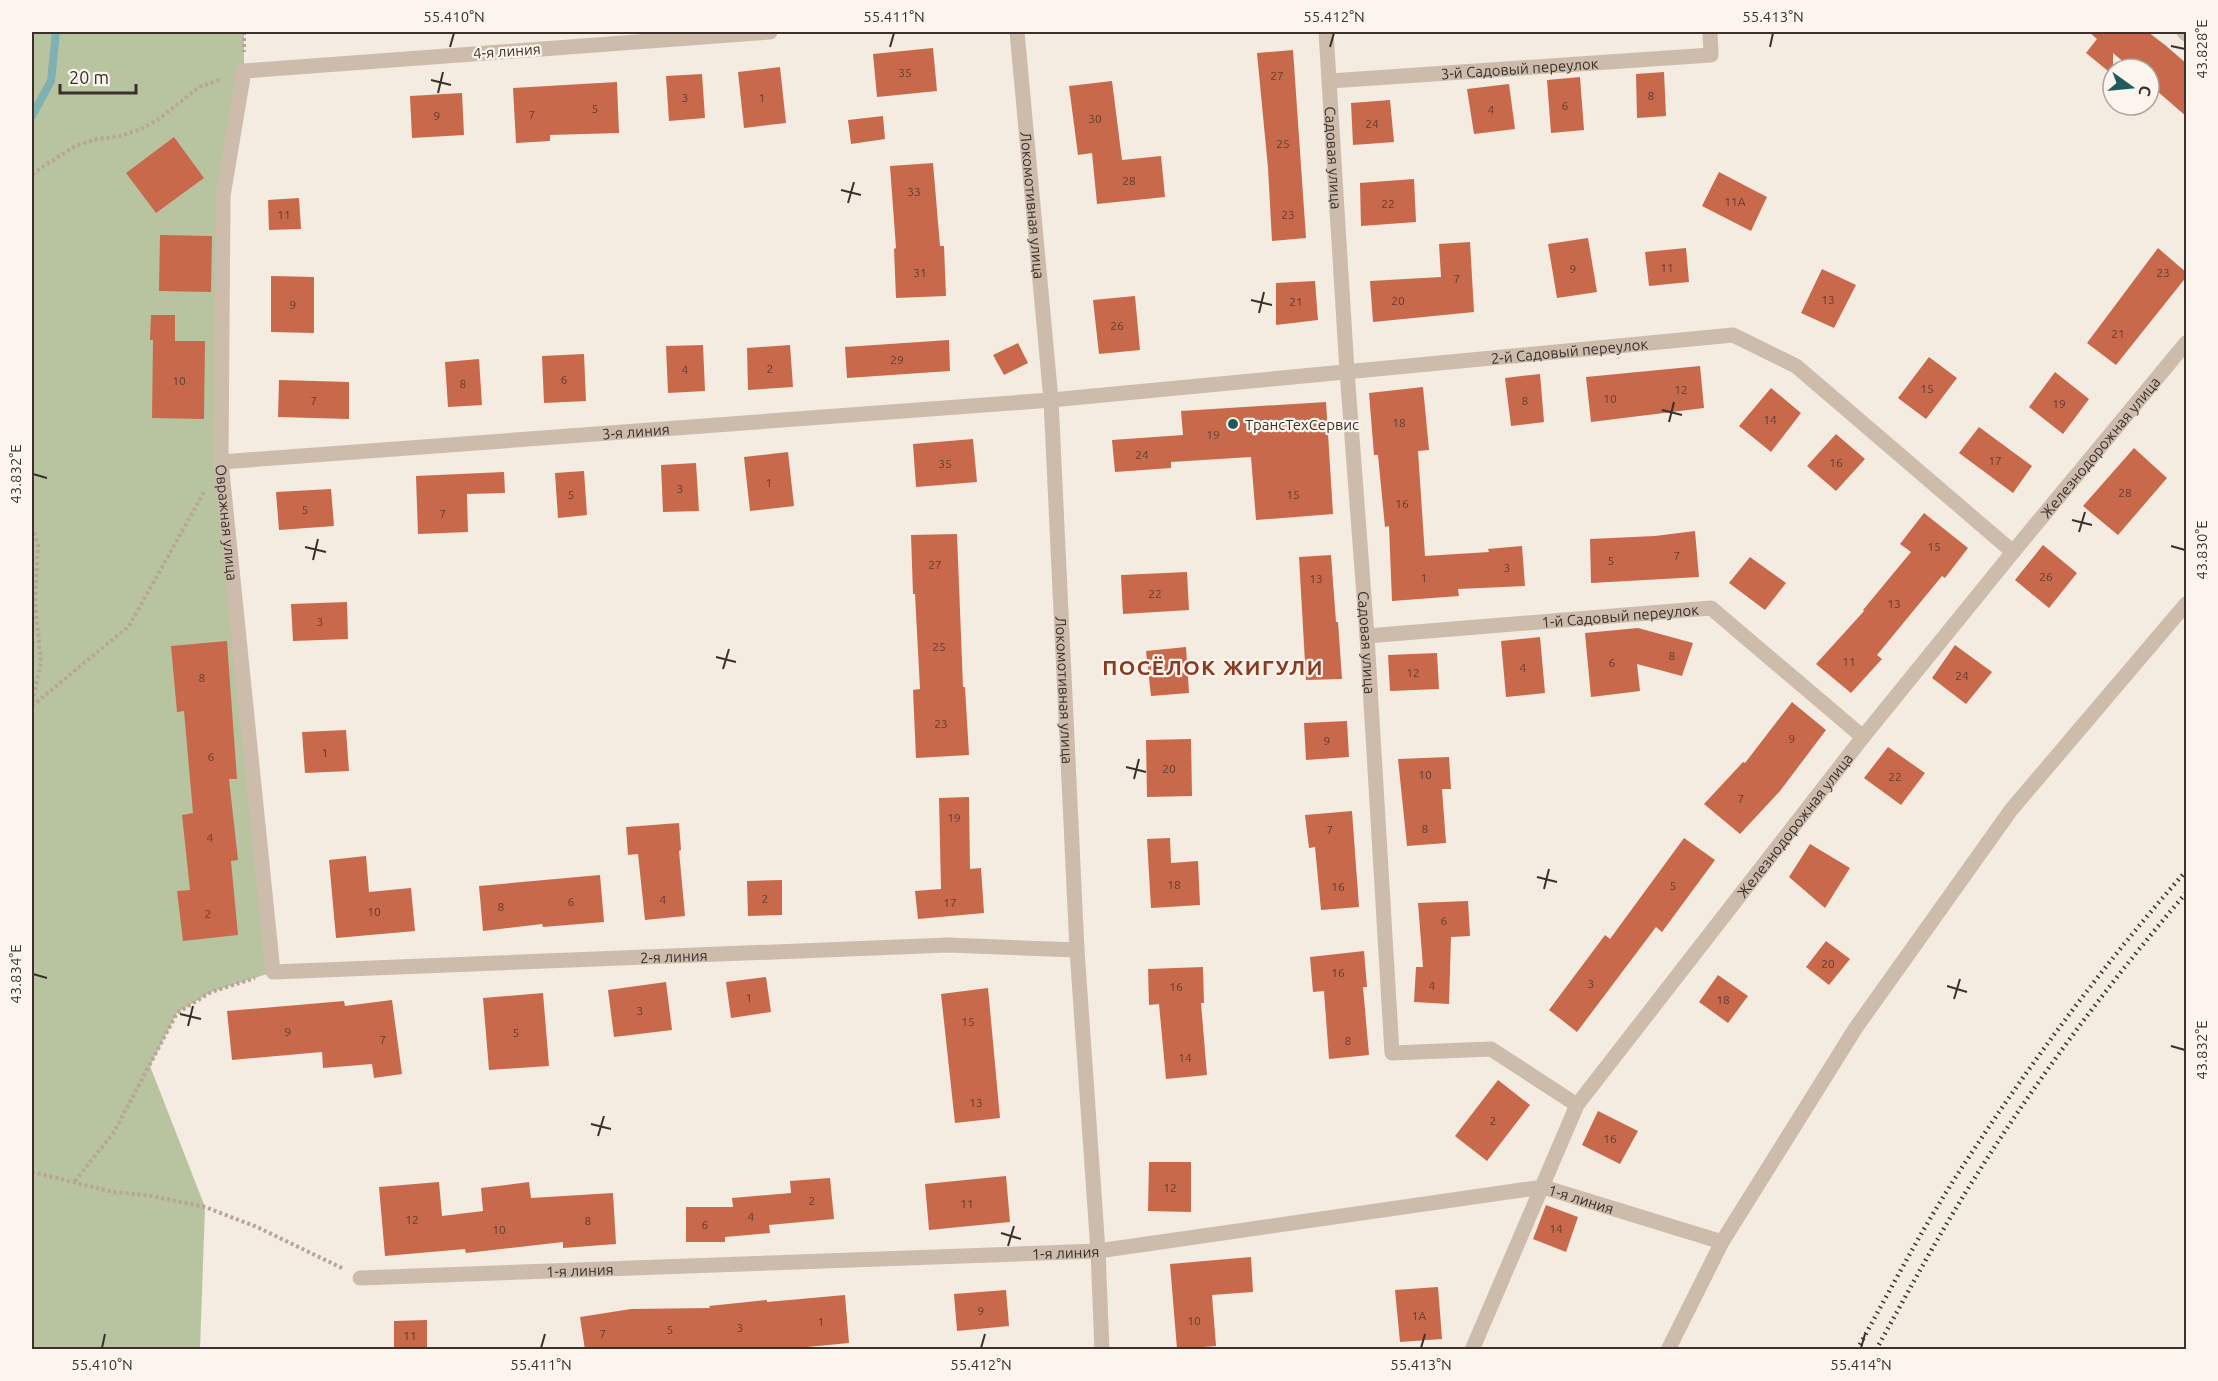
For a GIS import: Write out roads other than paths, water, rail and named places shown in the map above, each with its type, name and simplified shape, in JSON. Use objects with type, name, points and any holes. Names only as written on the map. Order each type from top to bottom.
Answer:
[{"type":"street","name":"4-я линия","points":[[244,71],[770,32]]},
{"type":"street","name":"Локомотивная улица","points":[[1017,32],[1051,400],[1077,950],[1098,1251],[1102,1350]]},
{"type":"street","name":"Садовая улица","points":[[1326,32],[1347,371],[1367,636],[1392,1053],[1491,1049],[1577,1105]]},
{"type":"street","name":"3-й Садовый переулок","points":[[1330,81],[1711,55],[1710,32]]},
{"type":"street","name":"Овражная улица","points":[[244,71],[223,196],[221,462],[273,972]]},
{"type":"street","name":"2-й Садовый переулок","points":[[1051,400],[1733,335],[1796,366],[2013,552]]},
{"type":"street","name":"Железнодорожная улица","points":[[1472,1350],[1577,1105],[1863,737],[2187,343]]},
{"type":"street","name":"3-я линия","points":[[221,462],[1051,400]]},
{"type":"street","points":[[1668,1350],[1722,1242],[1855,1029],[2011,810],[2187,604]]},
{"type":"street","name":"1-й Садовый переулок","points":[[1367,636],[1711,608],[1863,737]]},
{"type":"street","name":"2-я линия","points":[[273,972],[948,945],[1077,950]]},
{"type":"street","name":"1-я линия","points":[[360,1278],[1098,1251],[1543,1187],[1722,1242]]},
{"type":"waterway","points":[[32,116],[51,81],[56,32]]},
{"type":"railway","points":[[1857,1350],[1932,1215],[2012,1093],[2067,1017],[2186,871]]},
{"type":"railway","points":[[1876,1350],[1948,1221],[2048,1068],[2129,962],[2186,893]]},
{"type":"place","name":"ТрансТехСервис","points":[[1233,424]]},
{"type":"district","name":"ПОСЁЛОК ЖИГУЛИ","points":[[1213,667]]}]
